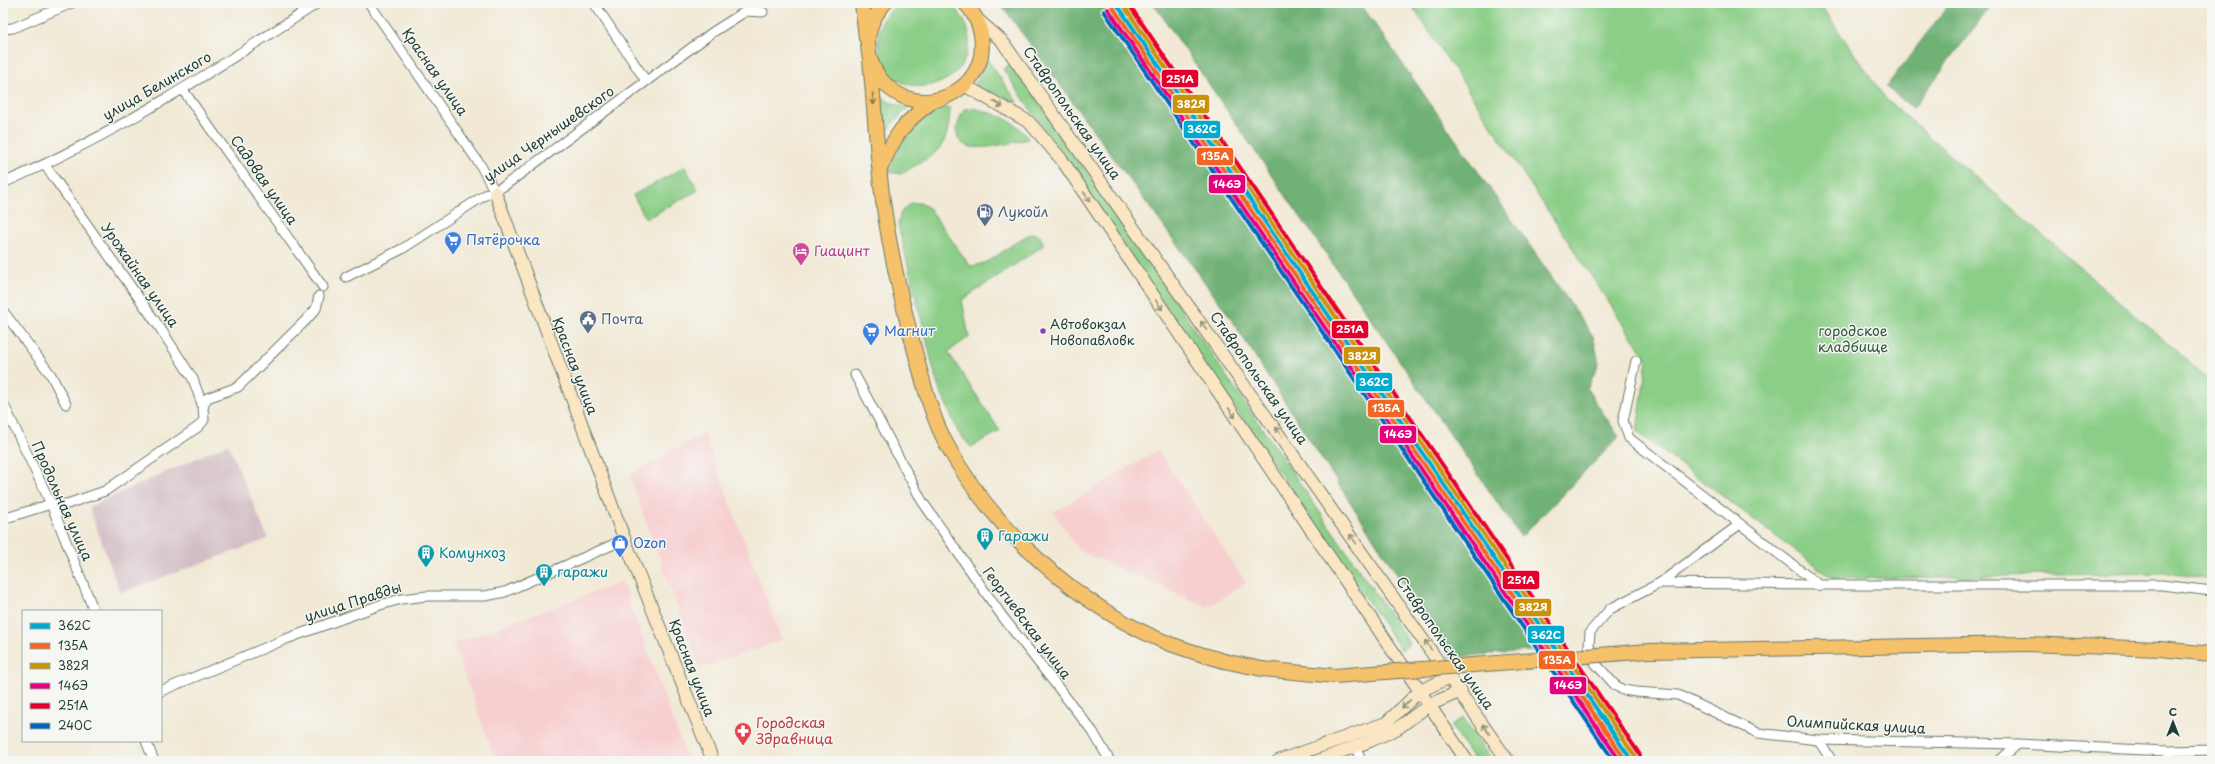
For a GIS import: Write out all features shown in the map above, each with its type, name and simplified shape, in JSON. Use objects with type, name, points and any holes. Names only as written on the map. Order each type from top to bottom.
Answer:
[{"type":"main road","points":[[862,3],[863,26],[870,60],[880,169],[897,276],[919,367],[930,405],[946,444],[969,482],[996,517],[1033,556],[1070,587],[1116,616],[1169,643],[1224,662],[1262,670],[1335,676],[1649,651],[2026,644],[2160,649],[2212,654]]},
{"type":"main road","points":[[867,44],[869,30],[875,16],[885,3]]},
{"type":"main road","points":[[870,60],[877,75],[888,87],[902,96],[912,99],[934,100],[948,96],[964,85],[974,74],[980,61],[982,40],[977,19],[965,3]]},
{"type":"main road","name":"Ставропольская улица","points":[[977,19],[1002,41],[1508,761]]},
{"type":"main road","points":[[964,85],[1029,122],[1062,160],[1467,761]]},
{"type":"main road","points":[[880,169],[894,139],[910,117],[934,100]]},
{"type":"main road","name":"Красная улица","points":[[495,192],[624,538],[713,761]]},
{"type":"main road","points":[[1278,761],[1386,723],[1420,691],[1450,677]]},
{"type":"main road","points":[[1317,761],[1356,747],[1398,728],[1429,705],[1460,691]]},
{"type":"street","points":[[3,29],[13,28],[72,3]]},
{"type":"street","name":"улица Белинского","points":[[3,183],[45,164],[183,90],[318,3]]},
{"type":"street","name":"Красная улица","points":[[368,3],[481,166],[495,192]]},
{"type":"street","points":[[594,3],[646,81]]},
{"type":"street","name":"улица Чернышевского","points":[[346,277],[402,249],[485,195],[495,192],[713,32],[746,11],[763,12]]},
{"type":"street","name":"Садовая улица","points":[[183,90],[323,287]]},
{"type":"street","name":"Урожайная улица","points":[[45,164],[160,328],[193,379],[203,407]]},
{"type":"street","points":[[3,519],[51,504],[67,504],[105,491],[198,427],[204,420],[203,407],[207,398],[238,387],[316,309],[319,296]]},
{"type":"street","points":[[3,311],[51,375],[66,404]]},
{"type":"street","points":[[1636,361],[1623,421],[1630,438],[1819,586]]},
{"type":"street","name":"Георгиевская улица","points":[[855,375],[922,501],[1002,616],[1093,732],[1110,761]]},
{"type":"street","name":"Продольная улица","points":[[3,403],[51,504],[94,610]]},
{"type":"street","points":[[1660,583],[1740,524]]},
{"type":"street","name":"улица Правды","points":[[162,691],[286,639],[380,605],[401,599],[426,596],[479,596],[505,592],[612,545],[624,538]]},
{"type":"street","points":[[1660,583],[1819,586],[2162,585],[2212,591]]},
{"type":"street","name":"Олимпийская улица","points":[[1660,583],[1610,609],[1590,632],[1589,645],[1595,663],[1615,685],[1623,690],[1678,695],[1758,733],[1818,740],[2018,744],[2167,751],[2212,750]]},
{"type":"street","points":[[1818,740],[1832,761]]},
{"type":"street","points":[[146,742],[154,761]]},
{"type":"street","points":[[1999,761],[2018,744]]},
{"type":"street","points":[[1356,747],[1361,761]]},
{"type":"street","points":[[2167,751],[2172,761]]},
{"type":"shaded area","points":[[704,433],[782,640],[700,668],[629,475]]},
{"type":"shaded area","points":[[228,444],[268,539],[120,593],[89,507]]},
{"type":"shaded area","points":[[1158,450],[1246,583],[1207,607],[1078,550],[1054,512]]},
{"type":"shaded area","points":[[622,582],[688,761],[490,761],[495,759],[453,644]]},
{"type":"green space","points":[[898,3],[947,3],[956,9],[966,24],[969,40],[964,59],[954,74],[940,83],[924,86],[908,84],[893,77],[883,64],[878,46],[880,27],[883,19]]},
{"type":"green space","points":[[1000,3],[1101,3],[1542,650],[1451,657],[1225,310]]},
{"type":"green space","points":[[1153,3],[1360,3],[1593,336],[1599,363],[1587,389],[1619,437],[1521,537]]},
{"type":"green space","name":"городское кладбище","points":[[1410,3],[1819,3],[1886,99],[2212,382],[2212,579],[2166,573],[1833,579],[1637,432],[1647,360]]},
{"type":"green space","points":[[1950,3],[1993,3],[1913,108],[1886,87]]},
{"type":"green space","points":[[987,59],[1018,103],[995,93],[973,88]]},
{"type":"green space","points":[[1012,63],[1410,644],[1401,650],[1003,69]]},
{"type":"green space","points":[[878,93],[889,102],[908,108],[891,125],[885,138],[881,139]]},
{"type":"green space","points":[[942,108],[950,108],[949,123],[947,134],[938,150],[924,161],[901,174],[889,172],[902,141],[914,125],[922,118]]},
{"type":"green space","points":[[973,108],[1004,118],[1024,132],[1028,139],[988,147],[965,145],[958,138],[958,127],[964,109]]},
{"type":"green space","points":[[685,167],[698,190],[646,219],[633,195]]},
{"type":"green space","points":[[911,203],[920,203],[929,208],[970,266],[987,262],[1017,241],[1033,233],[1040,236],[1044,245],[962,300],[969,337],[948,352],[1000,431],[971,447],[958,432],[937,383],[898,224],[901,212]]},
{"type":"green space","points":[[1463,718],[1492,761],[1475,761],[1451,726]]},
{"type":"transit line","name":"362С","points":[[1116,3],[1632,761]]},
{"type":"transit line","name":"382Я","points":[[1122,3],[1636,758]]},
{"type":"transit line","name":"251А","points":[[1128,3],[1640,755]]},
{"type":"transit line","name":"135А","points":[[1112,6],[1626,761]]},
{"type":"transit line","name":"146Э","points":[[1108,9],[1620,761]]},
{"type":"transit line","name":"240С","points":[[1104,11],[1614,761]]},
{"type":"place","name":"Лукойл","points":[[985,227]]},
{"type":"place","name":"Пятёрочка","points":[[453,255]]},
{"type":"place","name":"Гиацинт","points":[[801,266]]},
{"type":"place","name":"Автовокзал Новопавловк","points":[[1043,331]]},
{"type":"place","name":"Почта","points":[[588,334]]},
{"type":"place","name":"Магнит","points":[[871,346]]},
{"type":"place","name":"Гаражи","points":[[985,551]]},
{"type":"place","name":"Ozon","points":[[620,558]]},
{"type":"place","name":"Комунхоз","points":[[426,568]]},
{"type":"place","name":"гаражи","points":[[544,587]]},
{"type":"place","name":"Городская Здравница","points":[[743,746]]}]
